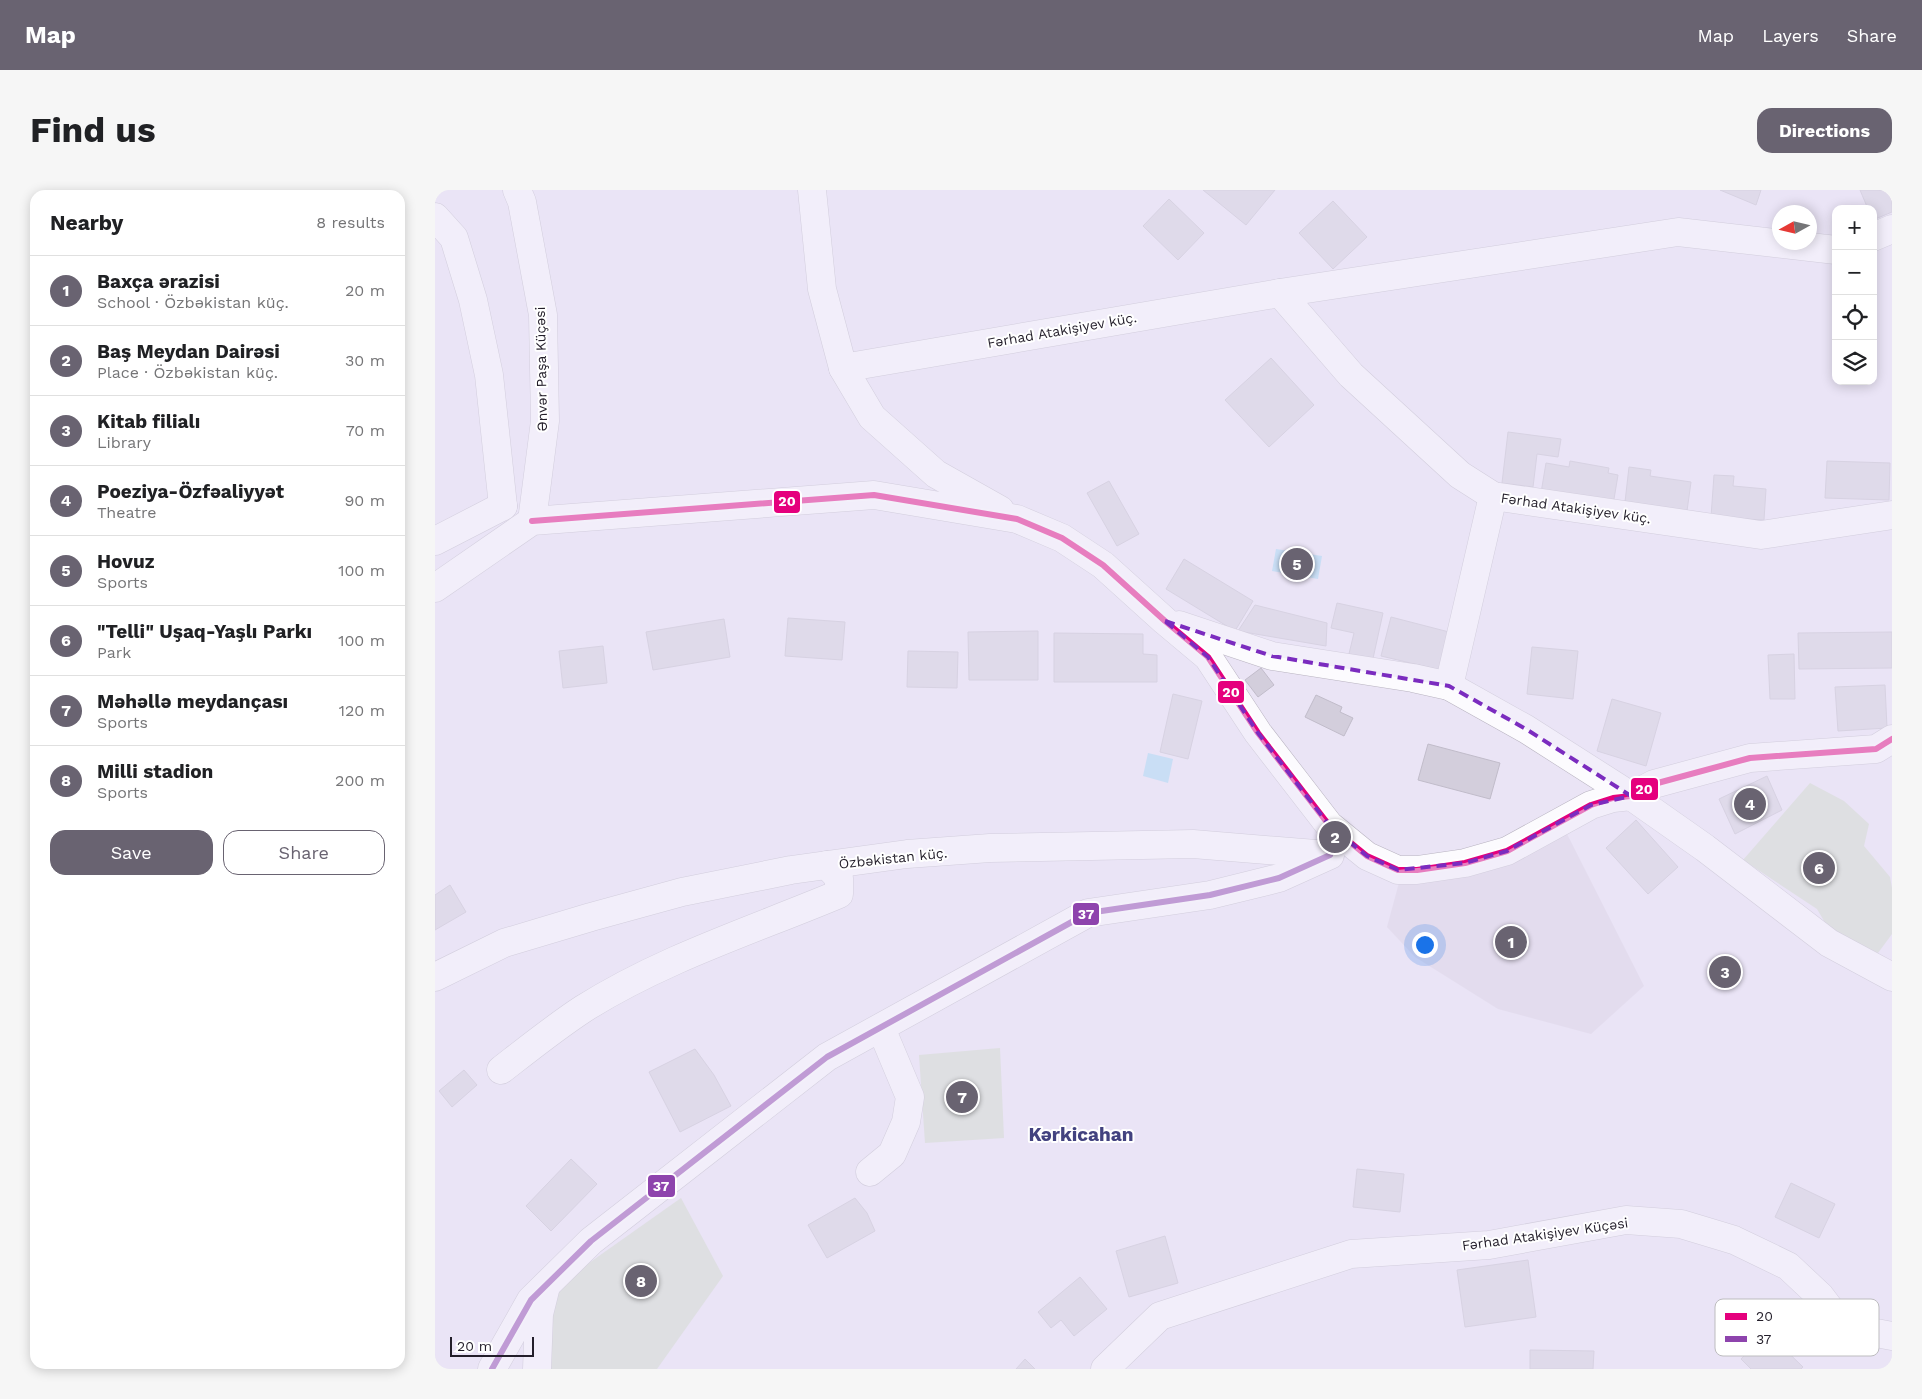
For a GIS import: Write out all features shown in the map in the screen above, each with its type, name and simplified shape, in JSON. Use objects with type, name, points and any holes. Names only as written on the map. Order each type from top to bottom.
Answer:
[{"type":"street","name":"Ənvər Paşa Küçəsi","points":[[517,190],[522,202],[543,314],[545,421],[532,521]]},
{"type":"street","points":[[813,190],[822,290],[843,368],[872,417],[936,474],[1017,520],[1063,538],[1103,565],[1165,621],[1209,657],[1258,733],[1329,824],[1367,856],[1399,870],[1417,870],[1465,863],[1507,851],[1591,805],[1613,798],[1631,796],[1654,784],[1750,758],[1876,749],[1892,739]]},
{"type":"street","points":[[435,217],[453,238],[473,300],[489,375],[503,506]]},
{"type":"street","points":[[1877,235],[1892,229]]},
{"type":"street","name":"Fərhad Atakişiyev küç.","points":[[843,368],[1280,293],[1678,232],[1832,250]]},
{"type":"street","name":"Fərhad Atakişiyev küç.","points":[[1280,293],[1351,374],[1460,474],[1493,496],[1761,535],[1892,515]]},
{"type":"street","points":[[435,588],[532,521],[874,495],[1017,520]]},
{"type":"street","points":[[1449,686],[1493,496]]},
{"type":"street","points":[[503,506],[532,521]]},
{"type":"street","points":[[435,541],[503,506]]},
{"type":"street","points":[[1165,621],[1272,656],[1413,678],[1449,686],[1526,729],[1631,796],[1705,848],[1829,943],[1892,977]]},
{"type":"street","name":"Özbəkistan küç.","points":[[435,977],[504,943],[682,892],[791,870],[907,854],[990,848],[1193,844],[1330,855],[1367,856]]},
{"type":"street","points":[[492,1369],[531,1300],[591,1241],[827,1057],[1089,913],[1210,895],[1279,878],[1330,855]]},
{"type":"street","points":[[501,1070],[552,1030],[585,1008],[632,982],[693,953],[839,894],[839,878],[827,865]]},
{"type":"street","points":[[870,1172],[892,1154],[907,1122],[910,1097],[881,1028]]},
{"type":"street","name":"Fərhad Atakişiyev Küçəsi","points":[[1105,1369],[1160,1316],[1351,1254],[1489,1245],[1625,1220],[1681,1224],[1734,1240],[1788,1266],[1822,1299]]},
{"type":"street","points":[[537,1369],[539,1314],[546,1286]]},
{"type":"street","name":"Fərhad Atakişiyev Küçəsi","points":[[1879,1334],[1892,1336]]},
{"type":"highlighted area","points":[[1165,621],[1272,656],[1449,686],[1526,729],[1631,796],[1591,805],[1507,851],[1465,863],[1398,870],[1367,856],[1329,825],[1258,733],[1208,657]]},
{"type":"shaded area","points":[[1567,834],[1644,986],[1591,1034],[1498,1009],[1415,957],[1387,927],[1400,879]]},
{"type":"green space","points":[[1810,783],[1844,801],[1869,824],[1864,846],[1890,877],[1892,888],[1892,934],[1878,953],[1830,931],[1817,909],[1743,860]]},
{"type":"green space","points":[[1000,1048],[1004,1138],[925,1143],[919,1055]]},
{"type":"green space","points":[[681,1198],[723,1276],[657,1369],[544,1369],[555,1287]]},
{"type":"water","points":[[1276,549],[1322,556],[1318,579],[1272,571]]},
{"type":"water","points":[[1148,753],[1173,759],[1168,783],[1143,776]]},
{"type":"building","points":[[1203,190],[1275,190],[1246,225]]},
{"type":"building","points":[[1720,190],[1761,190],[1756,205]]},
{"type":"building","points":[[1860,190],[1892,190],[1892,212],[1877,218],[1877,205],[1866,205]]},
{"type":"building","points":[[1169,199],[1204,233],[1178,260],[1143,226]]},
{"type":"building","points":[[1333,201],[1367,237],[1333,269],[1299,233]]},
{"type":"building","points":[[1271,358],[1314,405],[1269,447],[1225,400]]},
{"type":"building","points":[[1508,432],[1561,439],[1558,457],[1537,454],[1533,487],[1502,483]]},
{"type":"building","points":[[1570,461],[1609,468],[1608,473],[1618,475],[1613,505],[1541,493],[1546,463],[1569,467]]},
{"type":"building","points":[[1827,461],[1890,463],[1889,500],[1825,498]]},
{"type":"building","points":[[1629,467],[1651,470],[1650,476],[1691,482],[1687,511],[1625,502]]},
{"type":"building","points":[[1714,475],[1734,476],[1733,486],[1766,489],[1764,520],[1711,517]]},
{"type":"building","points":[[1109,481],[1139,534],[1117,546],[1087,493]]},
{"type":"building","points":[[1184,559],[1253,601],[1235,631],[1166,589]]},
{"type":"building","points":[[1337,603],[1383,613],[1372,663],[1348,658],[1354,633],[1331,628]]},
{"type":"building","points":[[1255,605],[1327,623],[1326,646],[1238,631]]},
{"type":"building","points":[[1391,617],[1449,632],[1440,670],[1381,656]]},
{"type":"building","points":[[788,618],[845,622],[842,660],[785,656]]},
{"type":"building","points":[[724,619],[730,657],[653,670],[646,632]]},
{"type":"building","points":[[1038,631],[1038,680],[969,680],[968,632]]},
{"type":"building","points":[[1892,632],[1892,668],[1799,669],[1798,633]]},
{"type":"building","points":[[1054,633],[1143,634],[1143,654],[1157,655],[1157,682],[1054,682]]},
{"type":"building","points":[[603,646],[607,683],[563,688],[559,651]]},
{"type":"building","points":[[1532,647],[1578,651],[1573,699],[1527,694]]},
{"type":"building","points":[[908,651],[958,652],[957,688],[907,687]]},
{"type":"building","points":[[1794,654],[1795,699],[1770,699],[1768,655]]},
{"type":"building","points":[[1261,668],[1274,685],[1258,697],[1245,680]]},
{"type":"building","points":[[1885,685],[1887,728],[1838,731],[1835,687]]},
{"type":"building","points":[[1173,694],[1202,701],[1188,759],[1160,752]]},
{"type":"building","points":[[1316,695],[1342,707],[1340,712],[1353,718],[1344,736],[1305,717]]},
{"type":"building","points":[[1612,699],[1661,713],[1646,766],[1597,751]]},
{"type":"building","points":[[1428,744],[1500,763],[1490,799],[1418,780]]},
{"type":"building","points":[[1767,776],[1782,810],[1735,834],[1719,799]]},
{"type":"building","points":[[1636,820],[1678,867],[1648,894],[1606,848]]},
{"type":"building","points":[[450,885],[466,912],[435,930],[435,895]]},
{"type":"building","points":[[695,1049],[714,1075],[731,1106],[680,1132],[649,1072]]},
{"type":"building","points":[[464,1070],[477,1085],[452,1107],[439,1091]]},
{"type":"building","points":[[571,1159],[597,1184],[551,1231],[526,1206]]},
{"type":"building","points":[[1357,1169],[1404,1174],[1400,1212],[1353,1207]]},
{"type":"building","points":[[1791,1183],[1835,1204],[1819,1238],[1775,1217]]},
{"type":"building","points":[[855,1198],[867,1213],[875,1231],[827,1258],[808,1225]]},
{"type":"building","points":[[1165,1236],[1178,1283],[1129,1297],[1116,1251]]},
{"type":"building","points":[[1528,1260],[1536,1317],[1465,1327],[1457,1270]]},
{"type":"building","points":[[1080,1277],[1107,1309],[1074,1336],[1061,1320],[1051,1328],[1038,1312]]},
{"type":"building","points":[[1530,1350],[1594,1351],[1593,1369],[1530,1369]]},
{"type":"building","points":[[1744,1356],[1792,1356],[1803,1367],[1801,1369],[1751,1369],[1741,1359]]},
{"type":"building","points":[[1025,1359],[1035,1369],[1016,1369]]},
{"type":"transit line","name":"20","points":[[532,521],[874,495],[1017,519],[1062,538],[1103,565],[1208,657],[1258,733],[1329,825],[1367,856],[1398,870],[1417,870],[1465,863],[1507,851],[1591,805],[1613,798],[1631,796],[1654,784],[1750,758],[1876,749],[1892,739]]},
{"type":"transit line","name":"37","points":[[492,1369],[531,1300],[591,1241],[827,1057],[1088,913],[1210,895],[1279,878],[1330,855]]},
{"type":"place","name":"Hovuz","points":[[1297,564]]},
{"type":"place","name":"Poeziya-Özfəaliyyət","points":[[1750,804]]},
{"type":"place","name":"Baş Meydan Dairəsi","points":[[1335,837]]},
{"type":"place","name":"\"Telli\" Uşaq-Yaşlı Parkı","points":[[1819,868]]},
{"type":"place","name":"Baxça ərazisi","points":[[1511,942]]},
{"type":"place","name":"Kitab filialı","points":[[1725,972]]},
{"type":"place","name":"Məhəllə meydançası","points":[[962,1097]]},
{"type":"place","name":"Milli stadion","points":[[641,1281]]},
{"type":"district","name":"Kərkicahan","points":[[1081,1134]]}]
